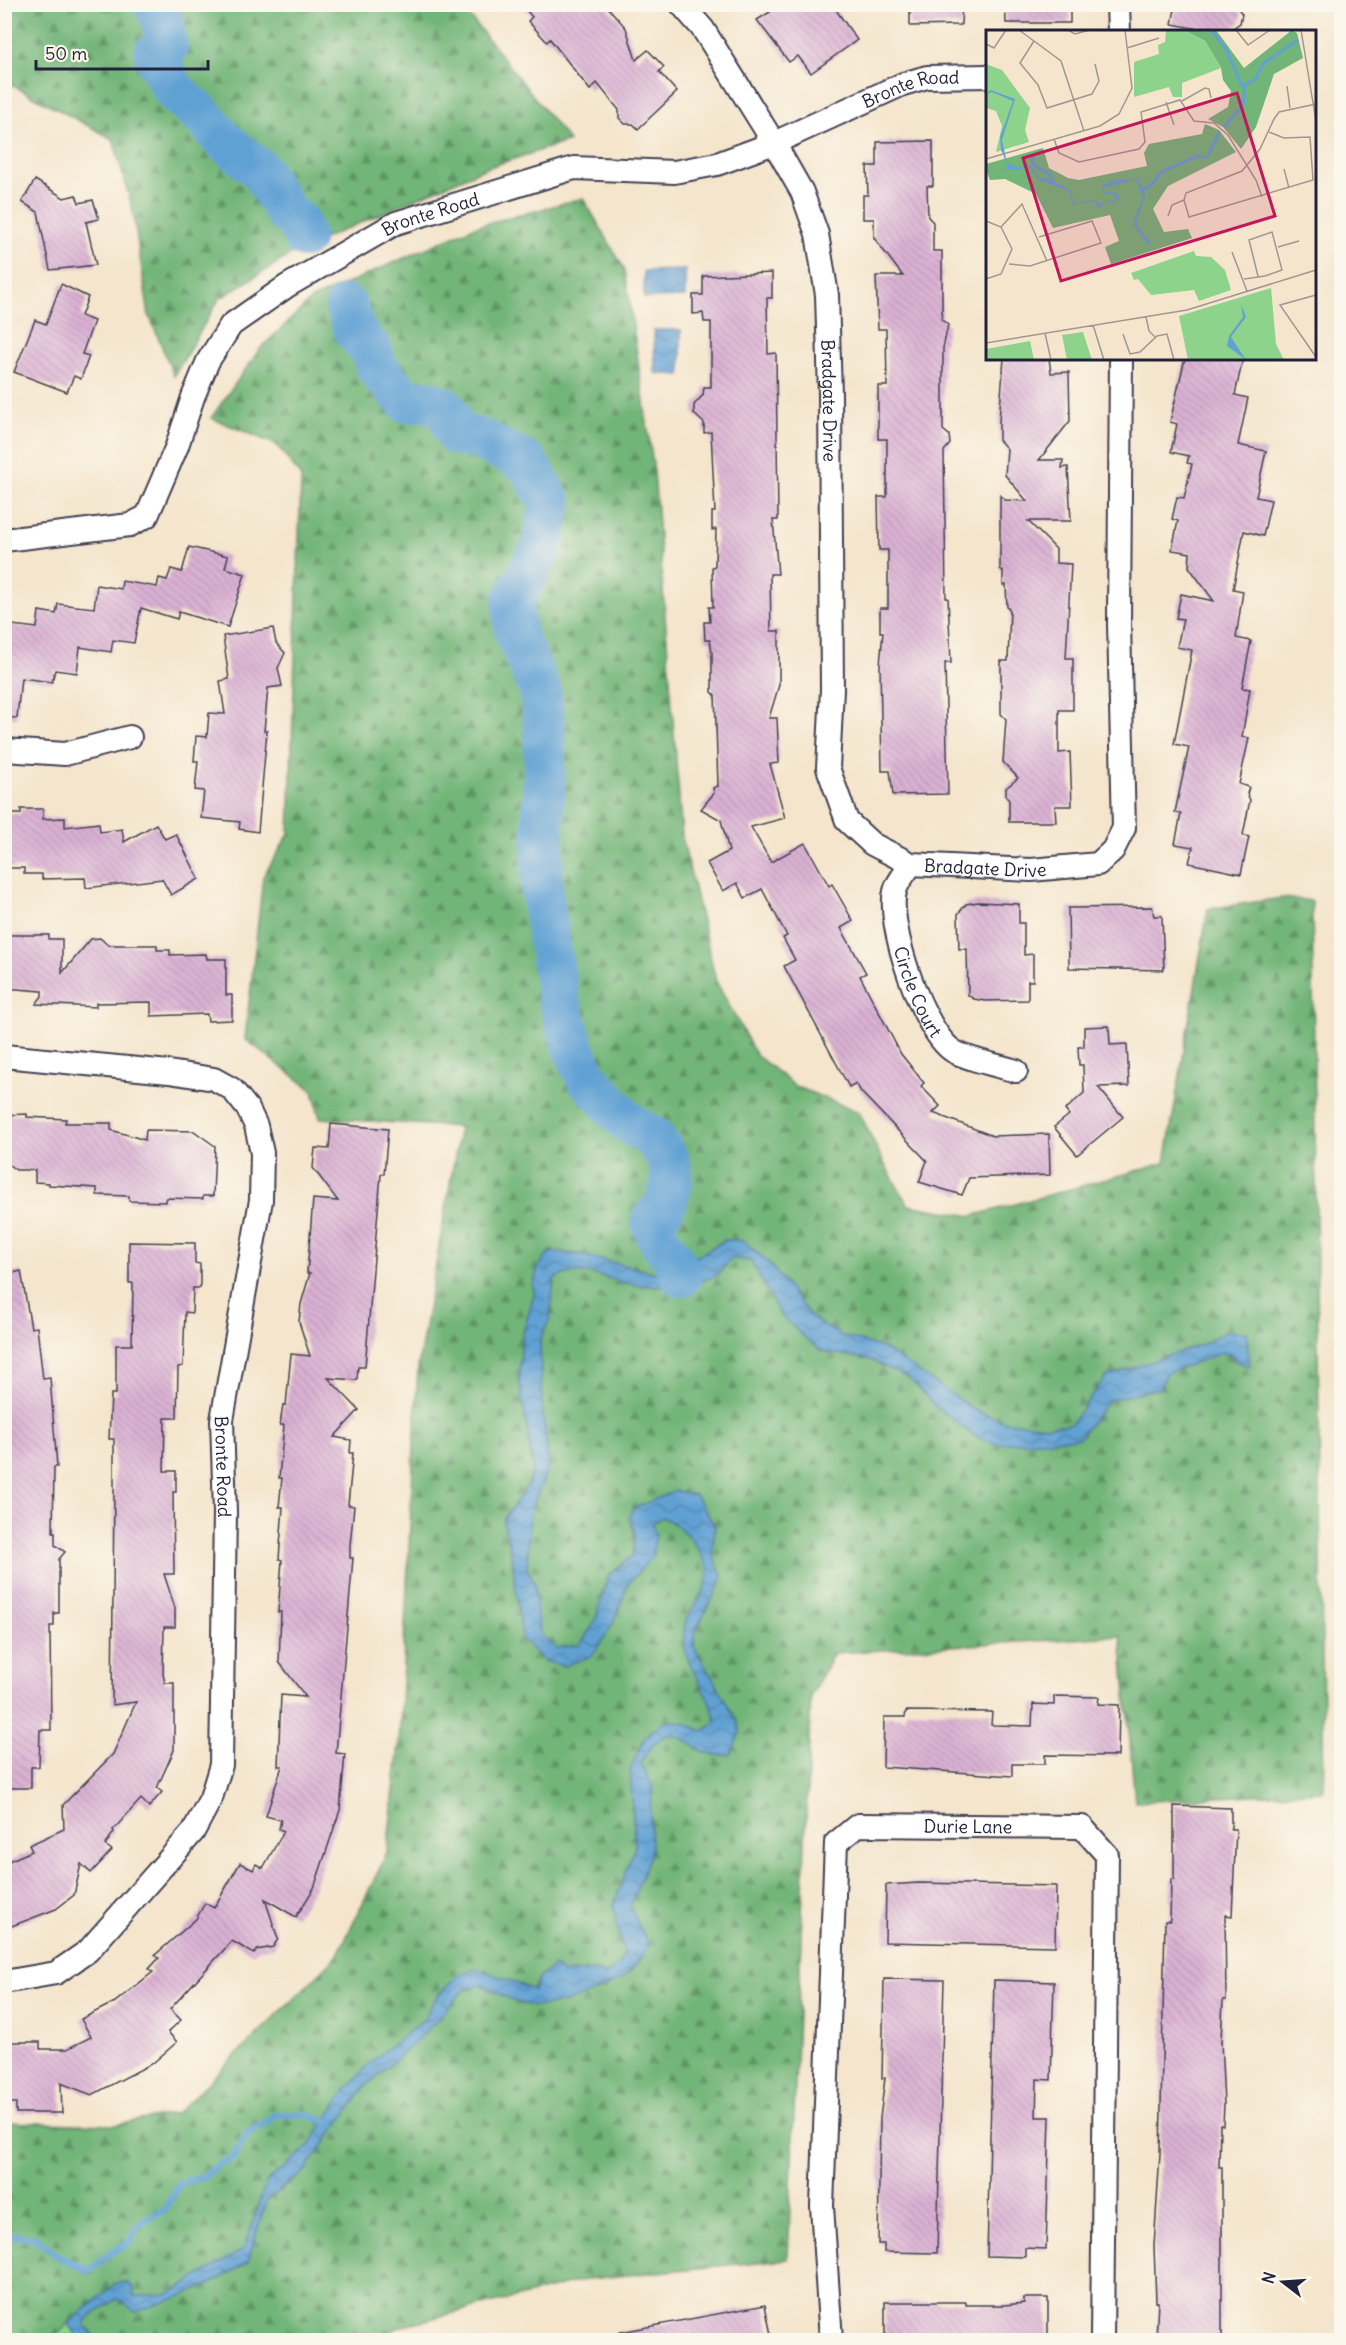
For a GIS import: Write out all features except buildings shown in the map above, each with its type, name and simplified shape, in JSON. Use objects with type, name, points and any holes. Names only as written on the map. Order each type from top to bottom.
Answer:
[{"type":"street","name":"Bradgate Drive","points":[[681,4],[702,29],[774,143],[802,192],[817,234],[827,295],[830,394],[832,689],[828,768],[847,821],[872,844],[911,864],[1031,870],[1098,864],[1113,850],[1124,828],[1119,623],[1121,360]]},
{"type":"street","points":[[1118,4],[1119,30]]},
{"type":"street","name":"Bronte Road","points":[[4,540],[130,525],[147,516],[177,446],[193,396],[208,361],[231,325],[287,286],[396,223],[574,168],[674,172],[717,164],[774,143],[903,84],[927,77],[986,76]]},
{"type":"street","points":[[4,750],[65,754],[130,737]]},
{"type":"street","name":"Circle Court","points":[[911,864],[896,888],[896,926],[909,977],[938,1038],[954,1052],[1017,1071]]},
{"type":"street","name":"Bronte Road","points":[[4,1056],[169,1072],[214,1079],[232,1089],[248,1109],[256,1126],[262,1153],[261,1200],[222,1420],[225,1524],[221,1765],[211,1798],[193,1832],[88,1951],[56,1973],[4,1982]]},
{"type":"street","name":"Durie Lane","points":[[831,2340],[822,2206],[836,1843],[858,1825],[1082,1827],[1107,1855],[1102,2340]]},
{"type":"green space","points":[[4,5],[461,5],[569,141],[486,168],[300,249],[219,299],[174,376],[149,315],[132,207],[113,139],[5,81]]},
{"type":"green space","points":[[583,198],[625,270],[654,472],[682,837],[716,981],[756,1055],[795,1086],[859,1112],[908,1205],[972,1216],[1165,1163],[1208,909],[1282,898],[1312,901],[1324,1791],[1135,1802],[1121,1636],[834,1653],[811,1696],[788,2259],[589,2279],[398,2327],[382,2340],[5,2340],[5,2122],[115,2125],[177,2113],[337,1956],[387,1853],[399,1744],[418,1366],[460,1127],[320,1118],[313,1091],[245,1039],[263,877],[289,834],[301,477],[277,445],[211,418],[260,349],[312,299],[474,227]]},
{"type":"green space","points":[[69,2323],[79,2340],[53,2340]]},
{"type":"water","points":[[685,270],[685,297],[644,298],[644,271]]},
{"type":"water","points":[[654,330],[681,330],[681,375],[655,373]]},
{"type":"water","points":[[725,1240],[744,1241],[769,1263],[812,1318],[840,1335],[883,1348],[975,1410],[1006,1422],[1048,1426],[1071,1424],[1106,1377],[1203,1344],[1225,1332],[1246,1332],[1250,1366],[1235,1361],[1230,1354],[1221,1353],[1167,1373],[1160,1388],[1109,1400],[1079,1438],[998,1444],[977,1438],[935,1406],[910,1379],[871,1360],[822,1351],[781,1316],[751,1261],[732,1258],[716,1275],[699,1281],[674,1285],[638,1285],[583,1272],[554,1279],[550,1318],[540,1341],[542,1404],[549,1466],[530,1512],[527,1568],[535,1584],[537,1617],[541,1635],[555,1648],[580,1645],[595,1622],[608,1576],[633,1555],[635,1533],[629,1517],[634,1508],[675,1491],[695,1495],[715,1526],[712,1552],[723,1578],[696,1630],[694,1646],[737,1721],[740,1733],[731,1754],[716,1755],[703,1751],[674,1735],[664,1737],[653,1745],[641,1763],[653,1788],[650,1812],[651,1852],[630,1907],[649,1946],[634,1967],[622,1978],[593,1992],[558,2004],[538,2006],[524,2004],[482,1985],[465,1989],[422,2036],[366,2086],[304,2172],[266,2201],[248,2262],[220,2279],[180,2297],[135,2311],[117,2299],[86,2319],[85,2325],[98,2340],[79,2340],[69,2323],[116,2283],[127,2282],[133,2287],[134,2296],[169,2294],[244,2249],[266,2182],[308,2147],[348,2087],[371,2062],[424,2019],[437,1996],[461,1973],[479,1969],[534,1990],[540,1977],[554,1966],[563,1974],[595,1970],[605,1975],[620,1964],[624,1954],[613,1907],[635,1846],[630,1770],[645,1737],[664,1722],[679,1721],[703,1731],[716,1722],[708,1698],[686,1654],[684,1642],[685,1624],[701,1598],[709,1570],[685,1533],[662,1517],[652,1524],[656,1535],[652,1557],[628,1584],[612,1626],[592,1656],[564,1666],[544,1661],[522,1639],[512,1558],[503,1520],[528,1485],[533,1468],[519,1379],[522,1336],[534,1295],[533,1285],[537,1270],[549,1252],[577,1254],[656,1273],[678,1267]]},
{"type":"waterway","points":[[154,4],[162,17],[167,47],[155,53],[156,58],[175,92],[202,115],[223,140],[261,171],[286,213],[298,222],[304,237]]},
{"type":"waterway","points":[[346,306],[355,332],[371,350],[377,368],[407,402],[426,401],[446,409],[457,435],[480,439],[527,463],[551,503],[542,547],[513,601],[515,632],[540,690],[545,736],[542,893],[558,997],[575,1052],[587,1078],[627,1122],[654,1138],[670,1163],[672,1184],[664,1207],[652,1221],[658,1238],[675,1262],[681,1276]]},
{"type":"waterway","points":[[4,2234],[36,2239],[59,2257],[89,2271],[113,2251],[129,2243],[136,2228],[151,2216],[165,2210],[179,2184],[205,2176],[220,2163],[231,2160],[249,2131],[265,2124],[274,2115],[304,2114],[334,2125]]}]
